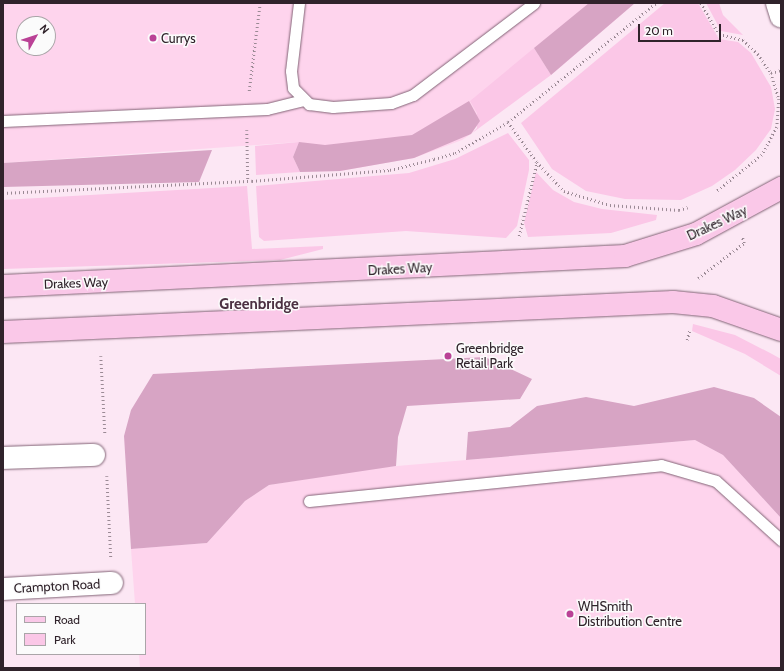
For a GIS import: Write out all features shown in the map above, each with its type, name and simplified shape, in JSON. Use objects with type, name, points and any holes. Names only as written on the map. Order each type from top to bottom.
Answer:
[{"type":"main road","name":"Drakes Way","points":[[3,286],[594,260],[661,247],[733,217],[781,188]]},
{"type":"main road","points":[[3,332],[645,302],[694,303],[734,312],[781,330]]},
{"type":"street","points":[[777,3],[781,16]]},
{"type":"street","points":[[3,458],[94,455]]},
{"type":"street","name":"Crampton Road","points":[[3,589],[112,583]]},
{"type":"lane","points":[[299,3],[291,71],[293,88],[303,100],[317,106],[333,107],[391,103],[408,97],[534,3]]},
{"type":"lane","points":[[3,121],[246,110],[288,106],[303,100]]},
{"type":"lane","points":[[309,501],[661,465],[716,481],[781,540]]},
{"type":"path","points":[[248,181],[246,110],[260,3]]},
{"type":"path","points":[[3,193],[248,181],[409,166],[455,152],[508,122],[656,3]]},
{"type":"path","points":[[701,3],[719,34],[750,45],[771,74],[780,112],[772,140],[750,168],[718,191],[711,194]]},
{"type":"path","points":[[771,74],[781,70]]},
{"type":"path","points":[[508,122],[537,162],[564,191],[594,202],[679,210],[692,205]]},
{"type":"path","points":[[518,242],[537,162]]},
{"type":"path","points":[[687,340],[698,276],[744,243],[733,217],[718,191]]},
{"type":"shaded area","points":[[3,3],[635,3],[551,75],[534,48],[471,134],[462,140],[414,158],[340,171],[300,172],[293,157],[298,142],[3,163]]},
{"type":"shaded area","points":[[589,3],[635,3],[551,75],[534,48]]},
{"type":"shaded area","points":[[469,101],[480,121],[471,134],[414,158],[340,171],[300,172],[293,157],[299,142],[325,145],[412,135]]},
{"type":"shaded area","points":[[212,150],[199,182],[3,187],[3,163]]},
{"type":"shaded area","points":[[485,357],[532,379],[520,399],[407,406],[398,437],[396,466],[269,485],[245,501],[207,543],[131,549],[124,436],[131,410],[153,374]]},
{"type":"shaded area","points":[[714,387],[754,398],[781,417],[781,518],[723,455],[695,440],[466,460],[468,432],[510,427],[537,406],[586,397],[634,406]]},
{"type":"shaded area","points":[[695,440],[723,455],[781,518],[781,668],[140,668],[139,655],[146,655],[146,603],[135,603],[131,549],[207,543],[245,501],[269,485],[374,468]]},
{"type":"green space","points":[[665,3],[698,3],[719,39],[738,42],[751,53],[771,87],[775,109],[771,129],[756,150],[735,170],[712,186],[681,200],[625,199],[586,191],[552,169],[521,123]]},
{"type":"green space","points":[[706,3],[719,3],[723,15],[743,35],[721,31]]},
{"type":"green space","points":[[534,48],[551,75],[471,134],[477,128],[477,113],[470,101]]},
{"type":"green space","points":[[508,133],[529,160],[529,170],[517,226],[506,238],[406,231],[264,241],[259,237],[256,186],[409,173],[455,159]]},
{"type":"green space","points":[[299,142],[293,157],[300,172],[256,175],[255,146]]},
{"type":"green space","points":[[536,172],[553,190],[574,202],[602,209],[657,215],[656,220],[611,233],[528,237],[524,223]]},
{"type":"green space","points":[[247,186],[252,249],[323,246],[323,249],[280,260],[3,269],[3,200]]},
{"type":"green space","points":[[693,324],[735,335],[781,359],[781,376],[745,354],[692,331]]},
{"type":"place","name":"Currys","points":[[153,38]]},
{"type":"place","name":"Greenbridge Retail Park","points":[[448,356]]},
{"type":"place","name":"WHSmith Distribution Centre","points":[[570,614]]},
{"type":"district","name":"Greenbridge","points":[[259,305]]}]
